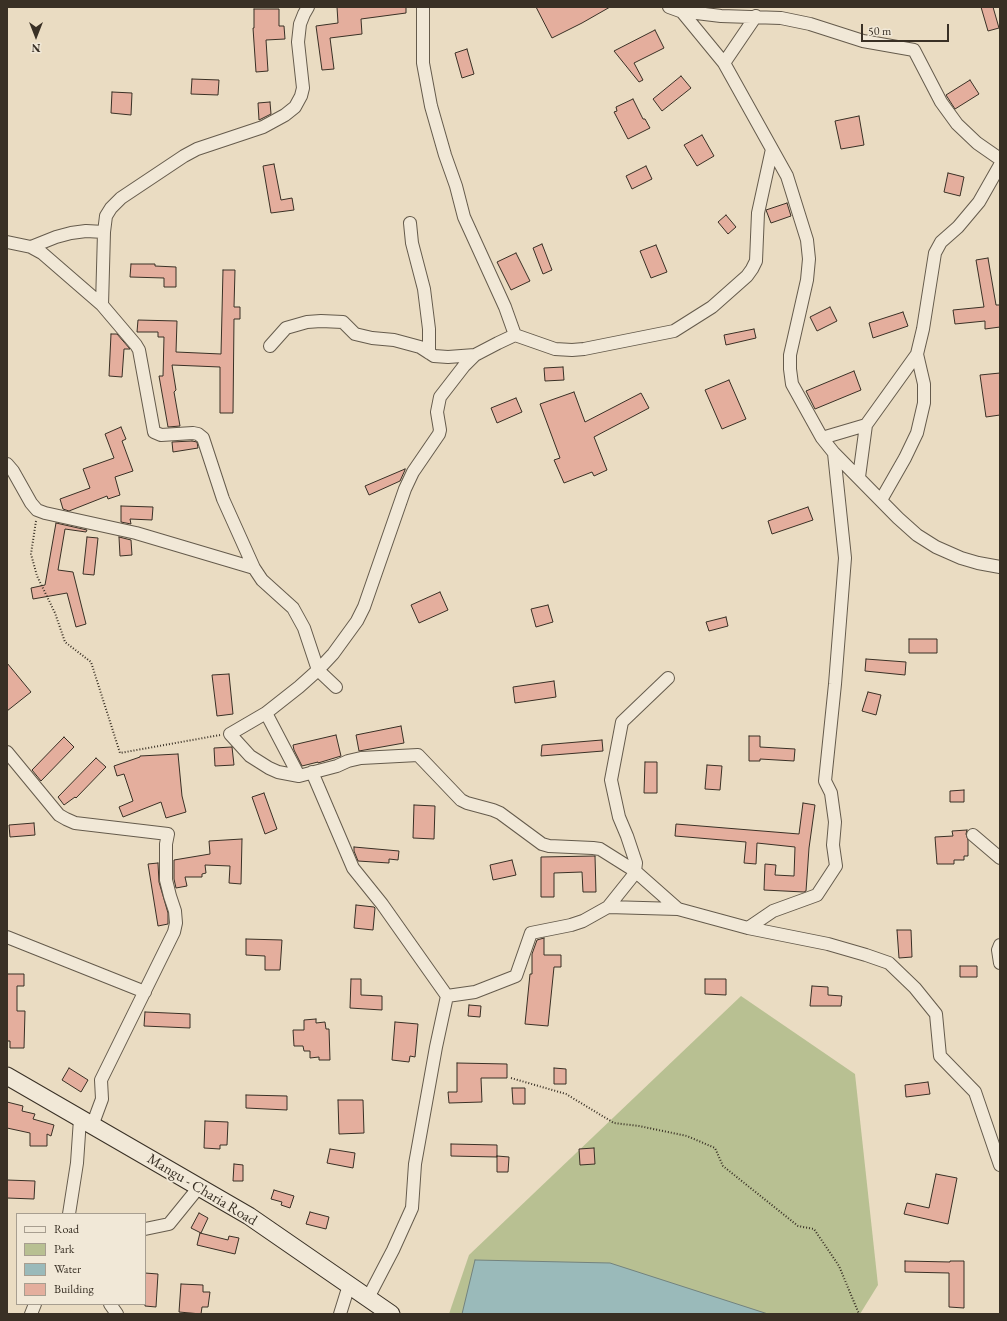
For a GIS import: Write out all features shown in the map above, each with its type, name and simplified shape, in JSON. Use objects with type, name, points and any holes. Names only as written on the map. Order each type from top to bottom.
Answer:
[{"type":"street","points":[[102,305],[104,232],[106,216],[111,208],[121,198],[184,156],[197,149],[263,127],[285,115],[295,106],[301,96],[303,88],[298,42],[299,30],[308,7]]},
{"type":"street","points":[[422,7],[424,63],[431,106],[464,217],[505,308],[515,335]]},
{"type":"street","points":[[675,8],[721,16],[781,18],[810,24],[863,41],[914,50],[941,102],[957,124],[977,143],[1000,159]]},
{"type":"street","points":[[675,8],[724,63],[787,176],[807,240],[808,259],[807,280],[790,355],[792,384],[822,438],[834,453],[917,535],[936,547],[961,558],[1000,567]]},
{"type":"street","points":[[724,63],[756,16]]},
{"type":"street","points":[[678,909],[635,871],[600,849],[549,846],[542,844],[500,813],[461,800],[418,755],[360,758],[299,776],[278,772],[269,768],[250,756],[230,734],[266,712],[299,687],[318,670],[333,654],[357,620],[364,607],[405,489],[413,472],[439,434],[440,430],[437,412],[440,397],[464,366],[475,355],[515,335],[555,349],[584,349],[674,331],[712,307],[747,276],[756,262],[758,212],[772,149]]},
{"type":"street","points":[[859,477],[866,425],[916,354],[923,329],[935,253],[941,242],[958,227],[979,202],[1000,165]]},
{"type":"street","points":[[410,223],[412,243],[424,289],[430,329],[429,353]]},
{"type":"street","points":[[31,247],[56,236],[86,231],[104,232]]},
{"type":"street","points":[[7,242],[31,247],[42,253],[102,305],[133,341],[139,350],[154,432],[161,435],[193,433],[198,434],[203,438],[223,498],[254,568],[262,580],[293,608],[304,628],[318,670],[336,687]]},
{"type":"street","points":[[270,346],[286,328],[307,322],[321,321],[343,322],[355,334],[372,338],[394,340],[420,347],[434,356],[448,357],[475,355]]},
{"type":"street","points":[[881,500],[906,458],[917,433],[924,403],[924,384],[916,354]]},
{"type":"street","points":[[822,438],[866,425]]},
{"type":"street","points":[[748,928],[773,911],[817,895],[836,866],[833,845],[835,822],[830,793],[825,781],[835,684],[845,558],[834,453]]},
{"type":"street","points":[[7,464],[13,471],[31,503],[37,510],[136,533],[254,568]]},
{"type":"street","points":[[447,996],[475,992],[516,976],[530,933],[571,925],[583,921],[608,906],[632,877],[635,871],[636,863],[619,817],[611,780],[622,722],[668,678]]},
{"type":"street","points":[[266,712],[299,776]]},
{"type":"street","points":[[7,752],[59,815],[66,819],[75,823],[168,834],[166,851],[166,880],[175,911],[176,923],[174,932],[102,1080],[102,1099],[86,1122],[77,1163],[69,1213]]},
{"type":"street","points":[[312,772],[353,868],[382,904],[447,996],[436,1047],[415,1164],[412,1208],[393,1250],[368,1298]]},
{"type":"street","points":[[973,835],[1000,858]]},
{"type":"street","points":[[608,906],[678,909],[748,928],[828,944],[889,963],[915,988],[936,1014],[940,1056],[975,1092],[1000,1165]]},
{"type":"street","points":[[7,937],[145,992]]},
{"type":"street","points":[[1000,945],[998,950],[1000,963]]},
{"type":"street","name":"Mangu - Charia Road","points":[[7,1076],[249,1216],[391,1314]]},
{"type":"street","points":[[146,1229],[169,1224],[199,1187]]},
{"type":"street","points":[[340,1314],[349,1285]]},
{"type":"street","points":[[111,1305],[117,1314]]},
{"type":"path","points":[[37,510],[31,554],[37,576],[55,613],[65,642],[91,662],[120,752],[230,734]]},
{"type":"path","points":[[511,1078],[566,1094],[614,1124],[640,1126],[687,1136],[715,1148],[723,1166],[798,1226],[814,1229],[839,1266],[859,1314]]},
{"type":"green space","points":[[741,996],[855,1074],[878,1285],[860,1314],[449,1314],[469,1255]]},
{"type":"water","points":[[475,1260],[610,1263],[768,1314],[462,1314]]},
{"type":"building","points":[[337,7],[406,7],[406,13],[361,19],[362,34],[330,38],[334,69],[322,70],[316,26],[338,23]]},
{"type":"building","points":[[536,7],[610,7],[552,38]]},
{"type":"building","points":[[981,7],[993,7],[999,28],[988,31]]},
{"type":"building","points":[[254,9],[279,9],[279,26],[284,26],[285,39],[266,40],[268,71],[256,72],[253,28]]},
{"type":"building","points":[[655,30],[664,48],[634,63],[643,80],[639,82],[614,51]]},
{"type":"building","points":[[467,49],[474,74],[462,78],[455,53]]},
{"type":"building","points":[[681,76],[691,88],[662,111],[653,99]]},
{"type":"building","points":[[192,79],[219,80],[218,95],[191,94]]},
{"type":"building","points":[[970,80],[979,94],[955,109],[946,95]]},
{"type":"building","points":[[112,92],[132,93],[131,115],[111,113]]},
{"type":"building","points":[[633,99],[643,119],[645,119],[650,128],[628,139],[614,112],[617,111],[616,107]]},
{"type":"building","points":[[270,102],[271,114],[259,120],[258,103]]},
{"type":"building","points":[[859,116],[864,145],[841,149],[835,121]]},
{"type":"building","points":[[702,135],[714,156],[697,166],[684,145]]},
{"type":"building","points":[[274,164],[281,200],[292,198],[294,210],[271,213],[263,166]]},
{"type":"building","points":[[646,166],[652,179],[632,189],[626,176]]},
{"type":"building","points":[[948,173],[964,177],[960,196],[944,192]]},
{"type":"building","points":[[787,203],[791,216],[771,223],[766,210]]},
{"type":"building","points":[[726,215],[736,227],[728,234],[718,222]]},
{"type":"building","points":[[542,244],[552,270],[543,274],[533,248]]},
{"type":"building","points":[[656,245],[667,272],[651,278],[640,251]]},
{"type":"building","points":[[516,253],[530,281],[511,290],[497,262]]},
{"type":"building","points":[[988,258],[996,305],[1000,305],[1000,327],[985,329],[985,321],[955,324],[953,310],[984,307],[976,260]]},
{"type":"building","points":[[131,264],[155,264],[155,266],[176,267],[176,287],[164,287],[164,278],[130,277]]},
{"type":"building","points":[[223,270],[235,270],[234,307],[240,307],[240,319],[234,319],[233,413],[220,413],[220,367],[172,365],[176,390],[174,392],[180,426],[168,427],[159,376],[163,376],[164,337],[158,337],[158,332],[137,332],[138,320],[177,321],[176,352],[221,354]]},
{"type":"building","points":[[830,307],[837,321],[817,331],[810,317]]},
{"type":"building","points":[[903,312],[908,326],[873,338],[869,323]]},
{"type":"building","points":[[754,329],[756,338],[726,345],[724,335]]},
{"type":"building","points":[[111,334],[117,334],[130,349],[124,349],[122,377],[109,376]]},
{"type":"building","points":[[563,367],[564,380],[545,381],[544,368]]},
{"type":"building","points":[[854,371],[861,390],[815,409],[806,391]]},
{"type":"building","points":[[1000,373],[1000,415],[986,417],[980,375]]},
{"type":"building","points":[[729,380],[746,419],[722,429],[705,390]]},
{"type":"building","points":[[574,392],[585,422],[641,393],[649,408],[594,437],[607,470],[594,476],[592,472],[564,483],[554,460],[560,458],[540,404]]},
{"type":"building","points":[[516,398],[522,412],[497,423],[491,408]]},
{"type":"building","points":[[121,427],[126,439],[122,441],[133,471],[115,477],[120,495],[108,499],[107,496],[69,511],[63,509],[60,499],[90,488],[83,469],[114,458],[105,434]]},
{"type":"building","points":[[172,442],[197,442],[198,448],[173,452]]},
{"type":"building","points":[[405,469],[400,481],[369,495],[365,486]]},
{"type":"building","points":[[121,506],[153,507],[152,520],[130,519],[131,524],[121,522]]},
{"type":"building","points":[[808,507],[813,520],[772,534],[768,521]]},
{"type":"building","points":[[56,523],[87,530],[86,532],[65,529],[58,570],[73,572],[86,624],[76,627],[67,593],[33,599],[31,588],[45,585]]},
{"type":"building","points":[[87,537],[98,538],[94,575],[83,574]]},
{"type":"building","points":[[119,537],[131,540],[132,555],[120,556]]},
{"type":"building","points":[[440,592],[448,610],[419,623],[411,605]]},
{"type":"building","points":[[548,605],[553,622],[536,627],[531,609]]},
{"type":"building","points":[[726,617],[728,626],[709,631],[706,622]]},
{"type":"building","points":[[909,639],[937,639],[937,653],[909,653]]},
{"type":"building","points":[[866,659],[906,662],[905,675],[865,671]]},
{"type":"building","points":[[7,663],[31,692],[7,711]]},
{"type":"building","points":[[229,674],[233,714],[217,716],[212,675]]},
{"type":"building","points":[[554,681],[556,697],[515,703],[513,687]]},
{"type":"building","points":[[868,692],[881,695],[876,715],[862,711]]},
{"type":"building","points":[[401,726],[404,743],[359,751],[356,735]]},
{"type":"building","points":[[336,735],[341,756],[302,766],[293,745]]},
{"type":"building","points":[[749,736],[760,736],[760,747],[795,749],[794,761],[760,759],[760,761],[749,761]]},
{"type":"building","points":[[64,737],[74,747],[41,781],[32,770]]},
{"type":"building","points":[[602,740],[603,751],[541,756],[542,745]]},
{"type":"building","points":[[232,747],[234,765],[215,766],[214,748]]},
{"type":"building","points":[[178,754],[182,796],[186,812],[166,818],[161,802],[123,817],[119,807],[133,801],[124,774],[117,776],[114,766],[140,756]]},
{"type":"building","points":[[96,758],[106,767],[76,798],[75,797],[64,805],[58,797]]},
{"type":"building","points":[[645,762],[657,762],[657,793],[644,793]]},
{"type":"building","points":[[707,765],[722,766],[720,790],[705,789]]},
{"type":"building","points":[[964,790],[964,802],[950,802],[950,791]]},
{"type":"building","points":[[264,793],[277,829],[265,834],[252,797]]},
{"type":"building","points":[[803,803],[815,805],[809,848],[806,891],[804,892],[764,890],[765,864],[776,865],[775,875],[794,876],[795,847],[757,843],[756,864],[744,863],[746,842],[675,836],[676,824],[799,834]]},
{"type":"building","points":[[414,805],[435,806],[434,839],[413,838]]},
{"type":"building","points":[[34,823],[35,835],[10,837],[9,825]]},
{"type":"building","points":[[967,830],[968,856],[964,856],[964,860],[954,860],[954,864],[937,864],[935,837],[953,836],[952,831]]},
{"type":"building","points":[[242,839],[241,884],[229,883],[230,866],[205,865],[206,873],[202,874],[202,877],[185,877],[187,886],[176,888],[174,879],[174,860],[210,854],[209,841]]},
{"type":"building","points":[[354,847],[399,851],[398,860],[389,859],[389,863],[358,861]]},
{"type":"building","points":[[595,856],[596,892],[583,892],[582,872],[554,873],[554,897],[541,897],[541,857]]},
{"type":"building","points":[[512,860],[516,875],[493,880],[490,865]]},
{"type":"building","points":[[158,863],[159,882],[168,913],[168,924],[158,926],[148,864]]},
{"type":"building","points":[[356,905],[375,908],[373,930],[354,928]]},
{"type":"building","points":[[897,930],[911,930],[912,957],[899,958]]},
{"type":"building","points":[[544,938],[544,955],[561,955],[561,967],[554,967],[548,1026],[525,1024],[530,974],[532,974],[532,954],[537,940]]},
{"type":"building","points":[[246,939],[282,940],[280,970],[265,970],[265,956],[246,955]]},
{"type":"building","points":[[960,966],[977,966],[977,977],[960,977]]},
{"type":"building","points":[[7,974],[24,974],[24,986],[17,986],[17,1011],[25,1011],[24,1048],[10,1048],[10,1041],[7,1041]]},
{"type":"building","points":[[351,979],[361,979],[361,995],[382,996],[382,1010],[350,1008]]},
{"type":"building","points":[[705,979],[726,979],[726,995],[705,994]]},
{"type":"building","points":[[812,986],[828,987],[828,995],[842,996],[841,1006],[810,1006]]},
{"type":"building","points":[[469,1005],[481,1006],[480,1017],[468,1016]]},
{"type":"building","points":[[145,1012],[190,1014],[190,1028],[144,1026]]},
{"type":"building","points":[[316,1019],[316,1023],[325,1022],[326,1029],[329,1029],[330,1060],[319,1060],[319,1057],[310,1058],[310,1051],[304,1051],[303,1046],[294,1046],[293,1030],[304,1030],[304,1020]]},
{"type":"building","points":[[395,1022],[418,1024],[415,1057],[410,1056],[409,1062],[392,1060]]},
{"type":"building","points":[[457,1063],[507,1064],[507,1078],[481,1078],[482,1102],[449,1103],[448,1092],[457,1092]]},
{"type":"building","points":[[69,1068],[88,1080],[81,1092],[62,1080]]},
{"type":"building","points":[[554,1068],[566,1069],[566,1084],[554,1084]]},
{"type":"building","points":[[928,1082],[930,1094],[906,1097],[905,1085]]},
{"type":"building","points":[[512,1088],[525,1088],[525,1104],[513,1104]]},
{"type":"building","points":[[246,1095],[287,1096],[287,1110],[246,1108]]},
{"type":"building","points":[[338,1100],[363,1100],[364,1133],[339,1134]]},
{"type":"building","points":[[7,1102],[23,1106],[22,1111],[35,1114],[33,1119],[54,1125],[51,1136],[47,1134],[47,1146],[30,1146],[30,1133],[7,1128]]},
{"type":"building","points":[[205,1121],[228,1122],[227,1145],[220,1145],[220,1149],[204,1148]]},
{"type":"building","points":[[451,1144],[497,1145],[497,1157],[451,1156]]},
{"type":"building","points":[[594,1148],[595,1164],[580,1165],[579,1149]]},
{"type":"building","points":[[330,1149],[355,1153],[353,1168],[327,1163]]},
{"type":"building","points":[[497,1156],[509,1157],[508,1172],[497,1172]]},
{"type":"building","points":[[234,1164],[243,1165],[243,1181],[233,1181]]},
{"type":"building","points":[[936,1174],[957,1178],[948,1224],[904,1214],[907,1203],[929,1208]]},
{"type":"building","points":[[7,1180],[35,1181],[34,1199],[7,1198]]},
{"type":"building","points":[[274,1190],[294,1196],[290,1208],[281,1205],[282,1202],[271,1199]]},
{"type":"building","points":[[310,1212],[329,1217],[326,1229],[306,1224]]},
{"type":"building","points":[[199,1213],[208,1218],[201,1233],[191,1228]]},
{"type":"building","points":[[200,1233],[228,1240],[229,1236],[239,1238],[235,1254],[197,1245]]},
{"type":"building","points":[[905,1261],[964,1261],[964,1308],[949,1307],[949,1273],[905,1272]]},
{"type":"building","points":[[146,1273],[158,1274],[156,1307],[145,1306]]},
{"type":"building","points":[[181,1284],[203,1285],[203,1292],[210,1292],[208,1307],[202,1307],[201,1314],[179,1312]]}]
